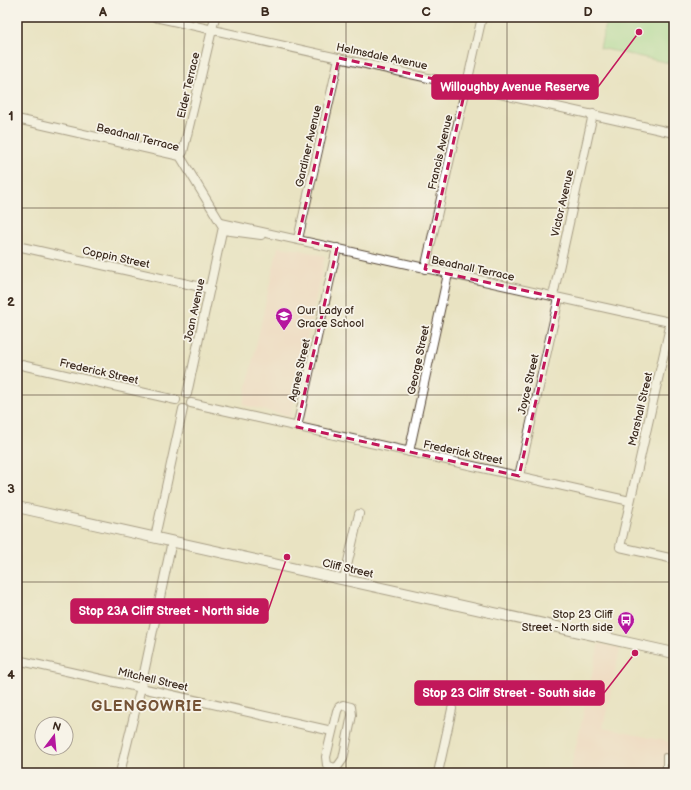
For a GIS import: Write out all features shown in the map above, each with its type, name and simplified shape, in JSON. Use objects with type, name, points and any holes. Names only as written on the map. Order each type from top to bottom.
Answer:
[{"type":"street","name":"Helmsdale Avenue","points":[[155,17],[674,133]]},
{"type":"street","name":"Elder Terrace","points":[[180,156],[183,152],[215,17]]},
{"type":"street","name":"Francis Avenue","points":[[425,269],[482,17]]},
{"type":"street","name":"Gardiner Avenue","points":[[298,239],[339,58]]},
{"type":"street","name":"Victor Avenue","points":[[556,297],[593,114]]},
{"type":"street","name":"Beadnall Terrace","points":[[17,119],[180,156],[222,226],[298,239],[425,269],[672,322]]},
{"type":"street","name":"Joan Avenue","points":[[187,394],[222,226]]},
{"type":"street","name":"Coppin Street","points":[[17,246],[210,289]]},
{"type":"street","name":"Agnes Street","points":[[297,427],[337,248]]},
{"type":"street","name":"George Street","points":[[409,452],[448,274]]},
{"type":"street","name":"Joyce Street","points":[[519,476],[556,297]]},
{"type":"street","name":"Marshall Street","points":[[630,501],[672,322]]},
{"type":"street","name":"Frederick Street","points":[[17,364],[176,400]]},
{"type":"street","points":[[187,394],[191,403],[188,407],[183,409],[178,407],[176,400],[179,395],[187,394]]},
{"type":"street","name":"Frederick Street","points":[[191,403],[630,501]]},
{"type":"street","points":[[154,537],[183,409]]},
{"type":"street","points":[[630,501],[620,547],[674,559]]},
{"type":"street","name":"Cliff Street","points":[[17,506],[674,653]]},
{"type":"street","points":[[344,579],[359,514]]},
{"type":"street","points":[[120,773],[141,687],[172,541]]},
{"type":"street","name":"Mitchell Street","points":[[17,660],[332,731]]},
{"type":"street","points":[[343,705],[351,708],[352,715],[343,759],[338,766],[334,768],[326,762],[332,731],[339,707],[343,705]]},
{"type":"street","points":[[438,773],[452,710]]},
{"type":"lane","points":[[665,756],[665,773]]},
{"type":"highlighted area","points":[[339,58],[466,86],[425,269],[559,298],[519,476],[297,427],[337,248],[298,239]]},
{"type":"shaded area","name":"Our Lady of Grace School","points":[[278,247],[325,256],[290,416],[243,405]]},
{"type":"shaded area","points":[[599,643],[620,648],[603,728],[674,743],[674,773],[570,773]]},
{"type":"green space","points":[[607,17],[674,17],[674,64],[600,48]]},
{"type":"place","name":"Willoughby Avenue Reserve","points":[[639,32]]},
{"type":"place","name":"Our Lady of Grace School","points":[[284,331]]},
{"type":"place","name":"Stop 23A Cliff Street - North side","points":[[287,557]]},
{"type":"place","name":"Stop 23 Cliff Street - North side","points":[[626,635]]},
{"type":"place","name":"Stop 23 Cliff Street - South side","points":[[635,653]]},
{"type":"district","name":"GLENGOWRIE","points":[[147,706]]}]
